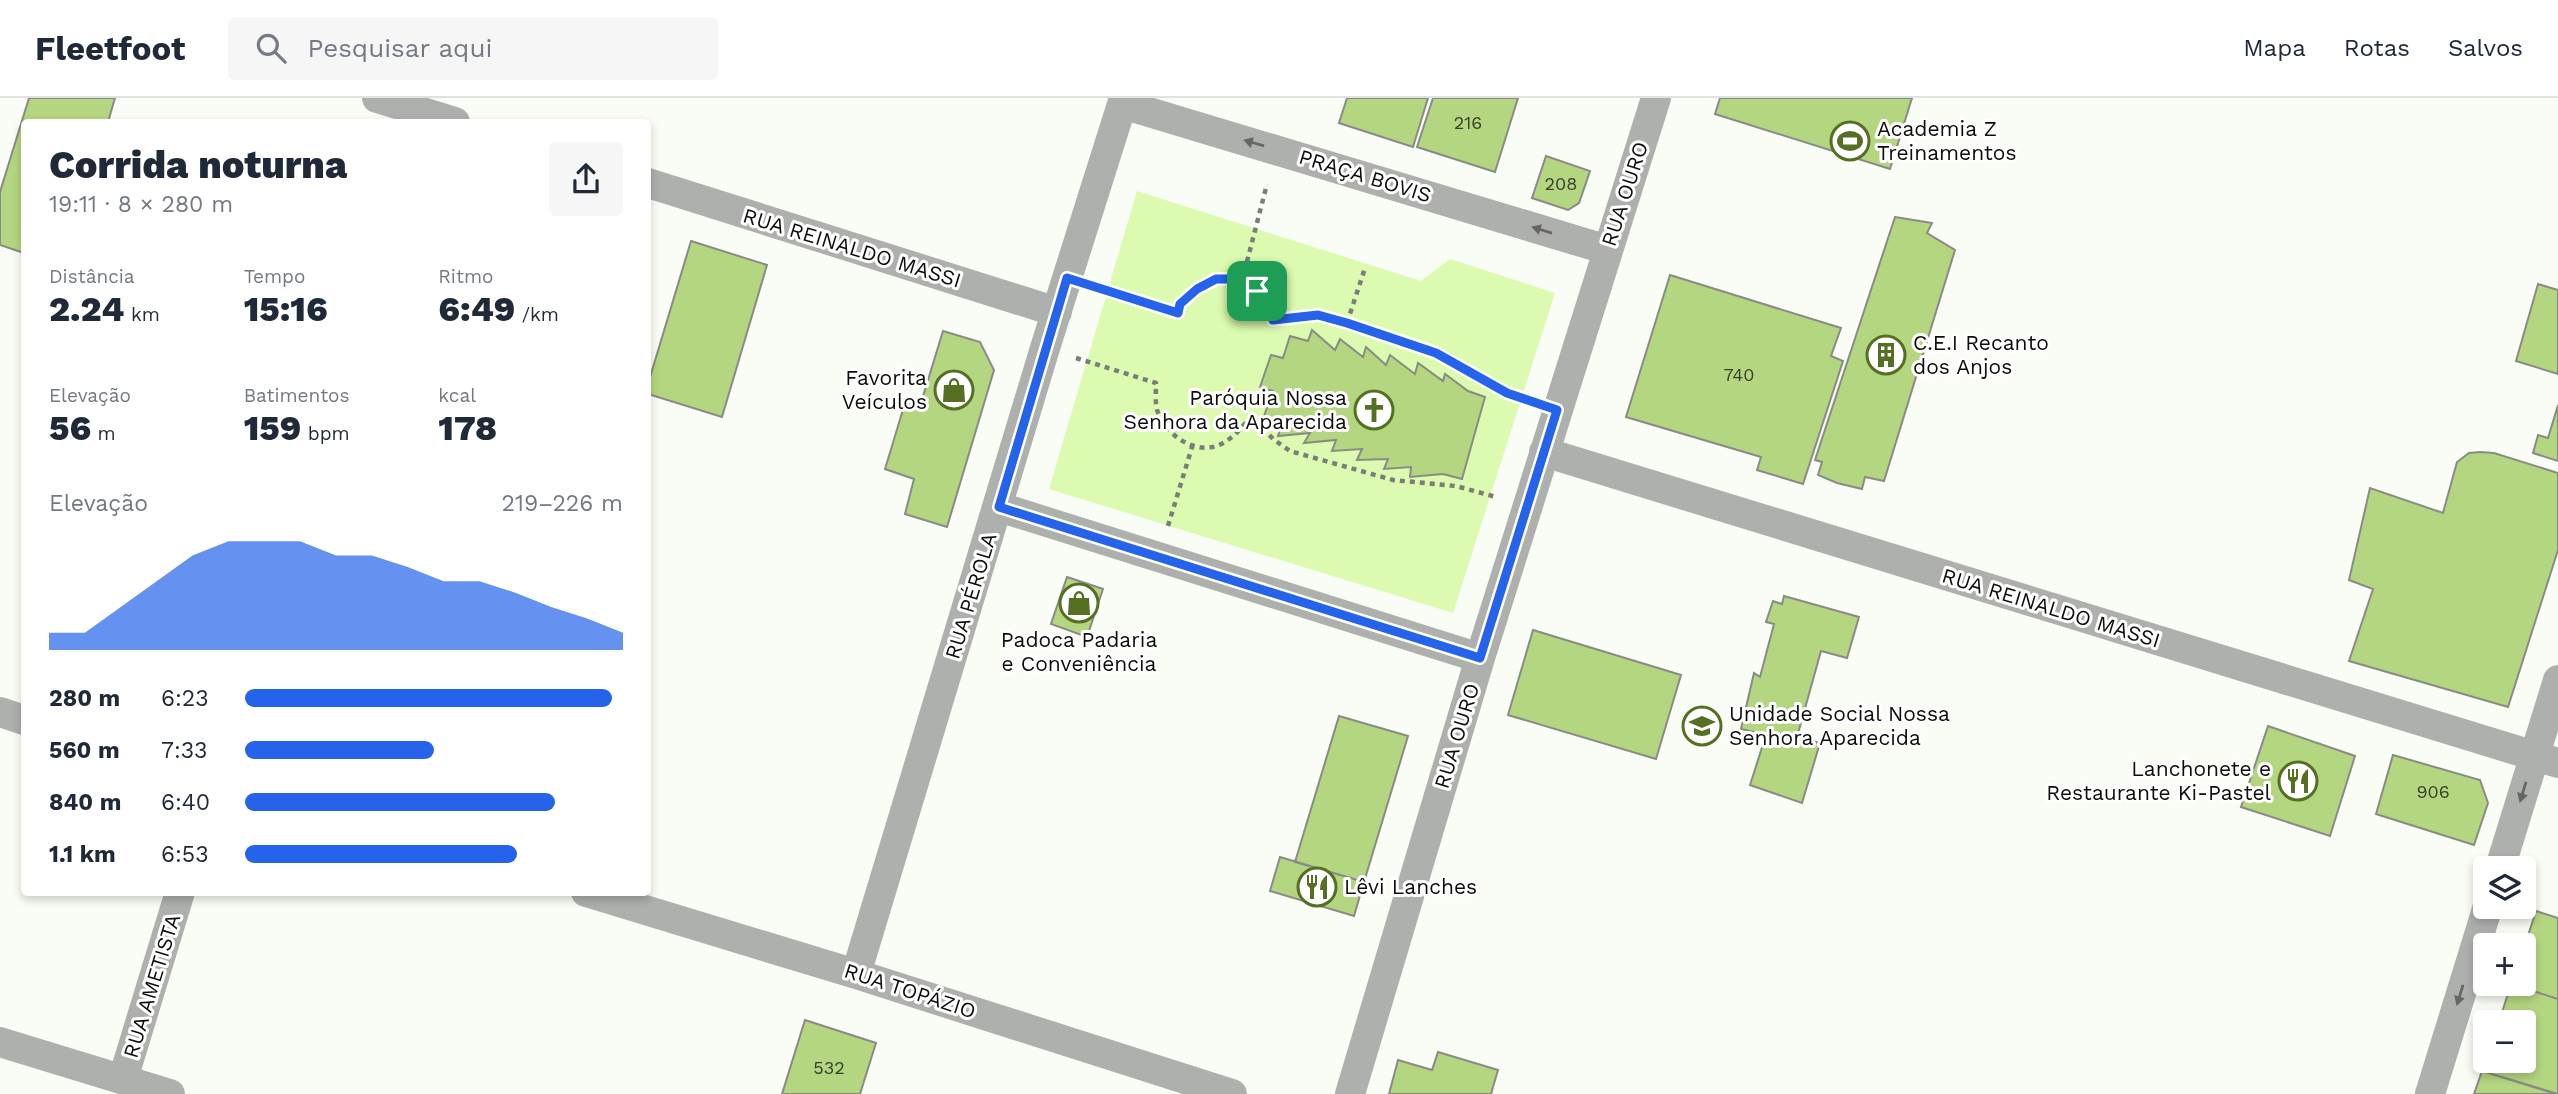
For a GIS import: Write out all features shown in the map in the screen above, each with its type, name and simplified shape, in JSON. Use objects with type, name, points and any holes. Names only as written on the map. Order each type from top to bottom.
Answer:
[{"type":"street","points":[[377,98],[414,116],[434,119]]},
{"type":"street","name":"RUA OURO","points":[[1350,1094],[1480,658],[1656,98]]},
{"type":"street","name":"PRAÇA BOVIS","points":[[1123,101],[1608,250]]},
{"type":"street","name":"RUA PÉROLA","points":[[856,974],[1045,348],[1123,101]]},
{"type":"street","name":"RUA REINALDO MASSI","points":[[651,184],[1057,312]]},
{"type":"street","name":"RUA REINALDO MASSI","points":[[1544,452],[2546,760]]},
{"type":"street","points":[[999,507],[1480,658]]},
{"type":"street","points":[[2505,856],[2546,760],[2558,680]]},
{"type":"street","points":[[0,712],[21,719]]},
{"type":"street","name":"RUA AMETISTA","points":[[123,1079],[179,896]]},
{"type":"street","name":"RUA TOPÁZIO","points":[[599,896],[856,974],[1232,1094]]},
{"type":"street","points":[[2430,1094],[2484,919]]},
{"type":"street","points":[[0,1042],[170,1094]]},
{"type":"path","points":[[1242,281],[1276,149]]},
{"type":"path","points":[[1347,323],[1365,268]]},
{"type":"path","points":[[1067,278],[1178,313],[1180,304],[1197,289],[1216,279],[1242,281],[1268,302],[1273,320],[1318,315],[1347,323],[1436,353],[1507,393],[1557,410]]},
{"type":"path","points":[[1045,348],[1156,383],[1156,408],[1166,426],[1182,442],[1192,447],[1217,446],[1228,440],[1252,416],[1273,439],[1290,451],[1393,480],[1455,486],[1528,505]]},
{"type":"path","points":[[1158,557],[1192,447]]},
{"type":"green space","points":[[1137,191],[1421,281],[1450,259],[1555,293],[1453,613],[1049,489]]},
{"type":"building","points":[[29,98],[115,98],[109,119],[23,119]]},
{"type":"building","points":[[1347,98],[1428,98],[1413,147],[1339,123]]},
{"type":"building","points":[[1433,98],[1518,98],[1495,172],[1417,147]]},
{"type":"building","name":"Academia Z Treinamentos","points":[[1720,98],[1912,98],[1890,169],[1715,114]]},
{"type":"building","points":[[21,124],[21,252],[0,245],[0,192]]},
{"type":"building","points":[[1546,156],[1590,171],[1579,203],[1568,210],[1532,198]]},
{"type":"building","name":"C.E.I Recanto dos Anjos","points":[[1895,217],[1932,223],[1927,233],[1955,250],[1884,481],[1865,477],[1862,489],[1818,475],[1822,462],[1815,460]]},
{"type":"building","points":[[691,241],[767,265],[722,417],[651,395],[651,374]]},
{"type":"building","points":[[1670,275],[1841,328],[1831,356],[1843,361],[1803,484],[1757,470],[1761,457],[1626,417]]},
{"type":"building","points":[[2538,284],[2558,290],[2558,374],[2516,361]]},
{"type":"building","name":"Paróquia Nossa Senhora da Aparecida","points":[[1312,330],[1335,350],[1340,339],[1363,357],[1366,347],[1386,365],[1390,355],[1415,374],[1418,363],[1443,381],[1445,374],[1468,391],[1485,397],[1462,479],[1443,474],[1410,477],[1411,467],[1384,469],[1388,459],[1357,460],[1362,449],[1332,451],[1336,440],[1304,443],[1310,433],[1278,436],[1282,424],[1264,416],[1273,391],[1260,387],[1271,355],[1283,358],[1290,336],[1308,341]]},
{"type":"building","points":[[943,331],[980,342],[994,370],[947,527],[905,514],[914,479],[885,469],[905,403],[920,406]]},
{"type":"building","points":[[2558,405],[2558,461],[2533,453],[2538,435],[2548,438]]},
{"type":"building","points":[[2469,453],[2494,453],[2558,473],[2558,550],[2508,707],[2349,661],[2373,589],[2349,580],[2370,488],[2443,513],[2457,462]]},
{"type":"building","points":[[1067,577],[1103,589],[1087,637],[1051,624]]},
{"type":"building","points":[[1784,596],[1859,617],[1847,658],[1821,651],[1797,737],[1820,743],[1802,803],[1750,785],[1766,735],[1741,729],[1754,673],[1760,677],[1774,624],[1766,622],[1773,601],[1782,604]]},
{"type":"building","points":[[1533,630],[1681,675],[1656,759],[1508,715]]},
{"type":"building","points":[[1339,716],[1408,736],[1364,882],[1295,862]]},
{"type":"building","name":"Lanchonete e Restaurante Ki-Pastel","points":[[2268,726],[2355,756],[2330,836],[2241,807]]},
{"type":"building","points":[[2393,755],[2480,780],[2488,803],[2474,845],[2376,814]]},
{"type":"building","name":"Lêvi Lanches","points":[[1280,857],[1364,882],[1354,916],[1270,891]]},
{"type":"building","points":[[2536,911],[2558,918],[2558,999],[2536,992],[2536,933],[2529,933],[2533,919],[2536,919]]},
{"type":"building","points":[[2536,992],[2558,999],[2558,1094],[2489,1073],[2536,1073],[2536,1010],[2503,1010],[2507,996],[2536,996]]},
{"type":"building","points":[[805,1020],[876,1043],[860,1094],[782,1094]]},
{"type":"building","points":[[1438,1052],[1498,1070],[1491,1094],[1389,1094],[1398,1060],[1432,1070]]},
{"type":"building","points":[[2481,1073],[2488,1073],[2556,1094],[2474,1094]]},
{"type":"place","name":"Academia Z Treinamentos","points":[[1850,141]]},
{"type":"place","name":"C.E.I Recanto dos Anjos","points":[[1886,355]]},
{"type":"place","name":"Favorita Veículos","points":[[954,390]]},
{"type":"place","name":"Paróquia Nossa Senhora da Aparecida","points":[[1374,410]]},
{"type":"place","name":"Padoca Padaria e Conveniência","points":[[1079,603]]},
{"type":"place","name":"Unidade Social Nossa Senhora Aparecida","points":[[1702,726]]},
{"type":"place","name":"Lanchonete e Restaurante Ki-Pastel","points":[[2298,781]]},
{"type":"place","name":"Lêvi Lanches","points":[[1317,887]]},
{"type":"route","points":[[1067,278],[1178,313],[1180,304],[1197,289],[1216,279],[1242,281],[1257,291],[1268,302],[1273,320],[1318,315],[1347,323],[1436,353],[1507,393],[1557,410],[1480,658],[999,507],[1067,278]]}]
